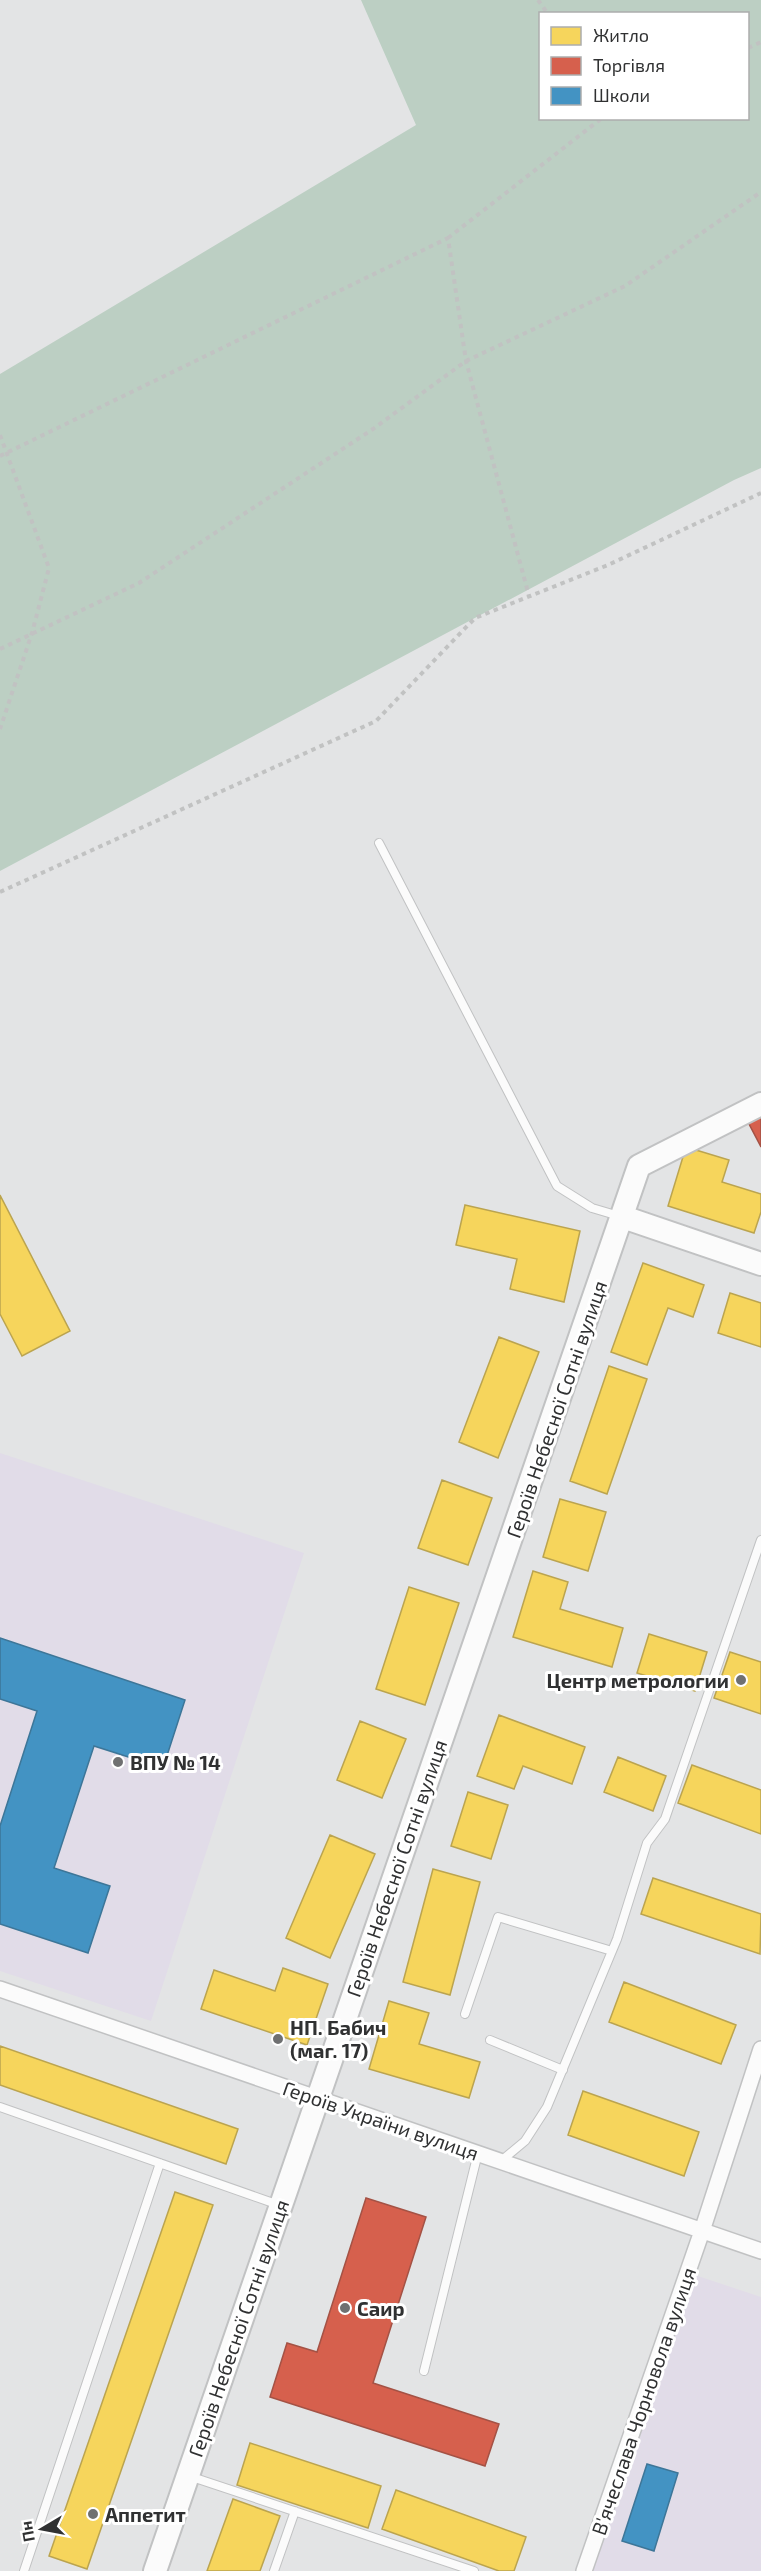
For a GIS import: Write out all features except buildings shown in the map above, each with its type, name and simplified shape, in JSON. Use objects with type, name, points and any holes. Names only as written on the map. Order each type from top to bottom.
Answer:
[{"type":"street","name":"Героїв Небесної Сотні вулиця","points":[[155,2571],[316,2098],[639,1166],[761,1104]]},
{"type":"street","points":[[623,1217],[761,1264]]},
{"type":"street","name":"Героїв України вулиця","points":[[0,1989],[761,2251]]},
{"type":"street","name":"В'ячеслава Чорновола вулиця","points":[[584,2571],[702,2231],[761,2049]]},
{"type":"lane","points":[[379,843],[556,1186],[592,1208],[623,1217]]},
{"type":"lane","points":[[501,2161],[525,2142],[547,2107],[612,1951],[647,1843],[665,1819],[761,1540]]},
{"type":"lane","points":[[465,2014],[498,1917],[612,1951]]},
{"type":"lane","points":[[490,2040],[562,2070]]},
{"type":"lane","points":[[0,2107],[280,2205]]},
{"type":"lane","points":[[424,2371],[478,2153]]},
{"type":"lane","points":[[24,2571],[160,2163]]},
{"type":"lane","points":[[188,2475],[459,2569],[474,2571]]},
{"type":"lane","points":[[274,2571],[295,2511]]},
{"type":"path","points":[[0,456],[448,238],[599,120]]},
{"type":"path","points":[[0,649],[139,583],[373,429],[466,361],[625,286],[761,192]]},
{"type":"path","points":[[448,238],[466,361],[529,596]]},
{"type":"path","points":[[0,435],[49,568],[32,633],[0,729]]},
{"type":"path","points":[[0,892],[376,721],[475,618],[608,565],[761,493]]},
{"type":"shaded area","name":"ВПУ № 14","points":[[0,1453],[304,1553],[151,2021],[0,1971]]},
{"type":"shaded area","points":[[695,2275],[761,2297],[761,2571],[592,2571]]},
{"type":"green space","points":[[361,0],[761,0],[761,468],[734,480],[0,871],[0,374],[416,125]]},
{"type":"place","name":"Центр метрологии","points":[[741,1680]]},
{"type":"place","name":"ВПУ № 14","points":[[118,1762]]},
{"type":"place","name":"НП. Бабич (маг. 17)","points":[[278,2039]]},
{"type":"place","name":"Саир","points":[[345,2308]]},
{"type":"place","name":"Аппетит","points":[[93,2514]]}]
